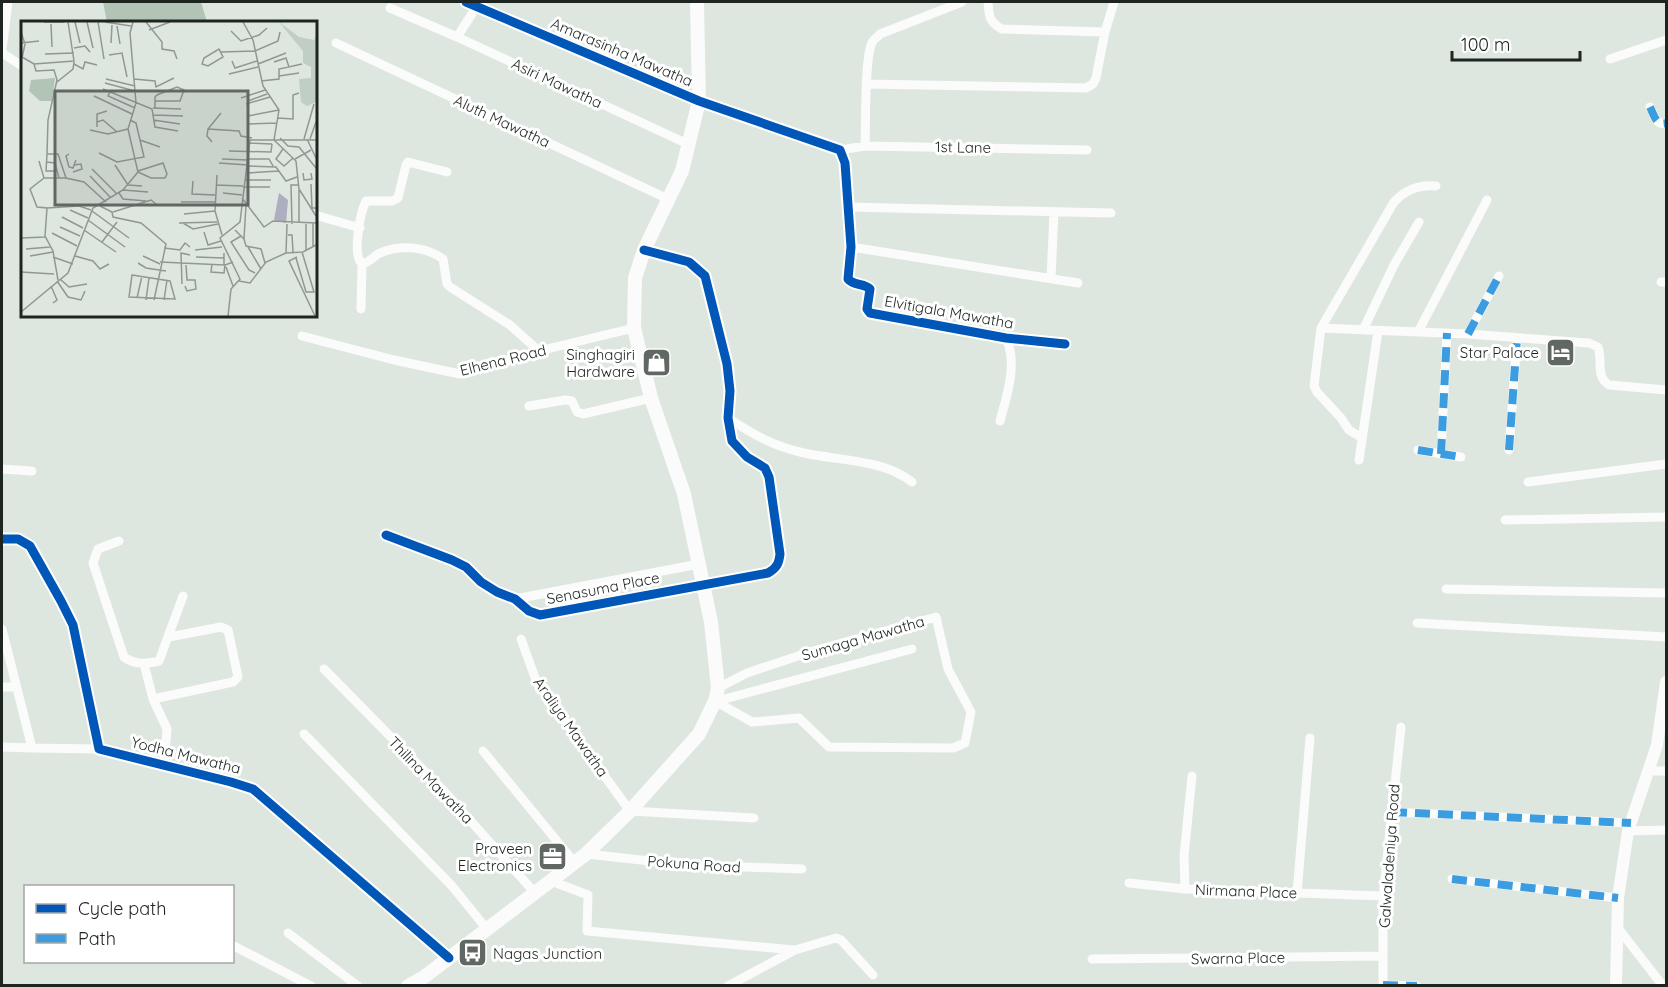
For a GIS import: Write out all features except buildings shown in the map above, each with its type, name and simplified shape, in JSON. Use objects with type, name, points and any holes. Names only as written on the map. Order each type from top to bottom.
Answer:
[{"type":"main road","points":[[408,986],[424,977],[486,928],[536,894],[581,859],[630,811],[699,734],[717,697],[711,622],[684,494],[651,398],[633,328],[636,278],[644,250],[682,171],[699,101],[696,2]]},
{"type":"street","points":[[8,2],[2,52],[21,65]]},
{"type":"street","name":"Amarasinha Mawatha","points":[[466,2],[699,101]]},
{"type":"street","points":[[865,146],[867,84],[872,41],[880,34],[962,2]]},
{"type":"street","points":[[988,2],[989,18],[993,24],[1002,28],[1105,32]]},
{"type":"street","points":[[867,84],[1086,88],[1093,84],[1096,78],[1105,32],[1114,2]]},
{"type":"street","points":[[457,38],[477,6]]},
{"type":"street","name":"Asiri Mawatha","points":[[390,8],[690,145]]},
{"type":"street","points":[[1610,58],[1666,40]]},
{"type":"street","name":"Aluth Mawatha","points":[[336,43],[668,199]]},
{"type":"street","points":[[699,101],[840,150]]},
{"type":"street","points":[[1650,107],[1657,122],[1666,123]]},
{"type":"street","name":"1st Lane","points":[[840,150],[865,146],[1087,150]]},
{"type":"street","name":"Elvitigala Mawatha","points":[[840,150],[845,163],[851,247],[848,279],[851,282],[868,286],[870,289],[867,309],[870,314],[1006,338],[1065,344]]},
{"type":"street","points":[[362,309],[362,264],[357,259],[357,252],[362,211],[366,201],[392,201],[398,198],[408,162],[447,172]]},
{"type":"street","points":[[1362,438],[1349,430],[1317,392],[1314,380],[1321,328],[1394,202],[1423,185],[1436,186]]},
{"type":"street","points":[[1418,332],[1487,200]]},
{"type":"street","points":[[848,207],[1111,213]]},
{"type":"street","points":[[1051,278],[1054,213]]},
{"type":"street","points":[[316,215],[360,228]]},
{"type":"street","points":[[1363,330],[1394,265],[1419,222]]},
{"type":"street","points":[[851,247],[1078,283]]},
{"type":"street","points":[[362,264],[387,251],[406,248],[438,256],[443,259],[447,284],[450,287],[510,324],[539,351]]},
{"type":"street","points":[[644,250],[689,262],[705,276],[727,364],[730,391],[728,418],[764,441],[803,453],[892,470],[901,473],[912,482]]},
{"type":"street","points":[[1468,334],[1499,276]]},
{"type":"street","name":"Elhena Road","points":[[302,336],[394,360],[460,374],[539,351],[633,328]]},
{"type":"street","points":[[1321,328],[1468,334],[1589,343],[1598,347],[1600,376],[1609,385],[1666,390]]},
{"type":"street","points":[[1359,460],[1378,331]]},
{"type":"street","points":[[1441,454],[1447,333]]},
{"type":"street","points":[[1000,421],[1012,372],[1010,345],[1006,338]]},
{"type":"street","points":[[1509,450],[1517,338]]},
{"type":"street","points":[[529,406],[572,400],[577,412],[583,414],[651,398]]},
{"type":"street","name":"Senasuma Place","points":[[386,535],[466,567],[481,582],[515,599],[534,614],[548,615],[768,573],[778,565],[780,554],[768,472],[747,457],[732,441],[728,418]]},
{"type":"street","points":[[1418,450],[1461,457]]},
{"type":"street","points":[[1528,482],[1666,464]]},
{"type":"street","points":[[2,469],[32,471]]},
{"type":"street","points":[[1505,520],[1666,517]]},
{"type":"street","points":[[2,539],[18,539],[30,546],[73,625],[99,750]]},
{"type":"street","points":[[119,541],[98,549],[93,563],[124,657],[129,661],[144,664],[159,661],[183,596]]},
{"type":"street","points":[[515,599],[699,564]]},
{"type":"street","points":[[1446,589],[1666,593]]},
{"type":"street","name":"Sumaga Mawatha","points":[[936,617],[948,669],[971,712],[966,743],[953,748],[829,747],[799,718],[752,722],[717,697],[747,673],[813,651],[936,617]]},
{"type":"street","points":[[1417,623],[1666,637]]},
{"type":"street","points":[[153,699],[233,682],[238,677],[228,630],[221,627],[169,637]]},
{"type":"street","points":[[2,629],[32,748]]},
{"type":"street","name":"Araliya Mawatha","points":[[521,639],[537,683],[630,811]]},
{"type":"street","points":[[717,697],[912,649]]},
{"type":"street","points":[[144,664],[153,699],[168,729],[164,765]]},
{"type":"street","name":"Thilina Mawatha","points":[[324,669],[443,790],[536,894]]},
{"type":"street","points":[[1616,986],[1618,898],[1629,827],[1657,745],[1665,711],[1666,682]]},
{"type":"street","points":[[2,687],[16,687]]},
{"type":"street","name":"Galwaladeniya Road","points":[[1383,985],[1383,896],[1401,728]]},
{"type":"street","points":[[304,734],[452,886],[486,928]]},
{"type":"street","points":[[1297,893],[1310,738]]},
{"type":"street","name":"Yodha Mawatha","points":[[2,747],[99,750],[253,789],[449,958]]},
{"type":"street","points":[[483,752],[581,859]]},
{"type":"street","points":[[1648,771],[1666,771]]},
{"type":"street","name":"Nirmana Place","points":[[1192,776],[1184,856],[1185,889],[1383,896]]},
{"type":"street","points":[[630,811],[754,818]]},
{"type":"street","points":[[1392,812],[1666,830]]},
{"type":"street","name":"Pokuna Road","points":[[581,859],[802,869]]},
{"type":"street","points":[[1452,879],[1618,898]]},
{"type":"street","points":[[551,881],[588,895],[587,931],[795,950]]},
{"type":"street","points":[[1129,883],[1185,889]]},
{"type":"street","points":[[1618,928],[1663,986]]},
{"type":"street","points":[[288,933],[358,986]]},
{"type":"street","points":[[728,986],[795,950],[836,938],[841,940],[873,975]]},
{"type":"street","points":[[234,946],[311,986]]},
{"type":"street","name":"Swarna Place","points":[[1092,959],[1383,956]]},
{"type":"street","points":[[1652,971],[1652,986]]},
{"type":"street","points":[[1383,985],[1417,986]]},
{"type":"green space","points":[[103,2],[201,2],[207,21],[107,21]]},
{"type":"marked path","points":[[1650,107],[1658,121],[1666,123]]},
{"type":"marked path","points":[[1468,334],[1499,276]]},
{"type":"marked path","points":[[1441,454],[1447,333]]},
{"type":"marked path","points":[[1509,450],[1517,338]]},
{"type":"marked path","points":[[1418,450],[1461,457]]},
{"type":"marked path","points":[[1392,812],[1631,823]]},
{"type":"marked path","points":[[1452,879],[1618,898]]},
{"type":"marked path","points":[[1383,985],[1417,986]]},
{"type":"cycle path","points":[[466,2],[699,101],[840,150],[845,163],[851,247],[848,279],[870,289],[867,309],[870,313],[1006,338],[1065,344]]},
{"type":"cycle path","points":[[386,535],[466,567],[481,582],[515,599],[529,611],[540,615],[768,573],[775,567],[780,554],[769,477],[765,468],[747,457],[732,441],[728,418],[730,391],[727,364],[705,276],[689,262],[644,250]]},
{"type":"cycle path","points":[[2,539],[18,539],[30,546],[73,625],[99,749],[253,789],[449,958]]},
{"type":"place","name":"Star Palace","points":[[1560,352]]},
{"type":"place","name":"Singhagiri Hardware","points":[[656,363]]},
{"type":"place","name":"Praveen Electronics","points":[[553,857]]},
{"type":"place","name":"Nagas Junction","points":[[472,953]]}]
